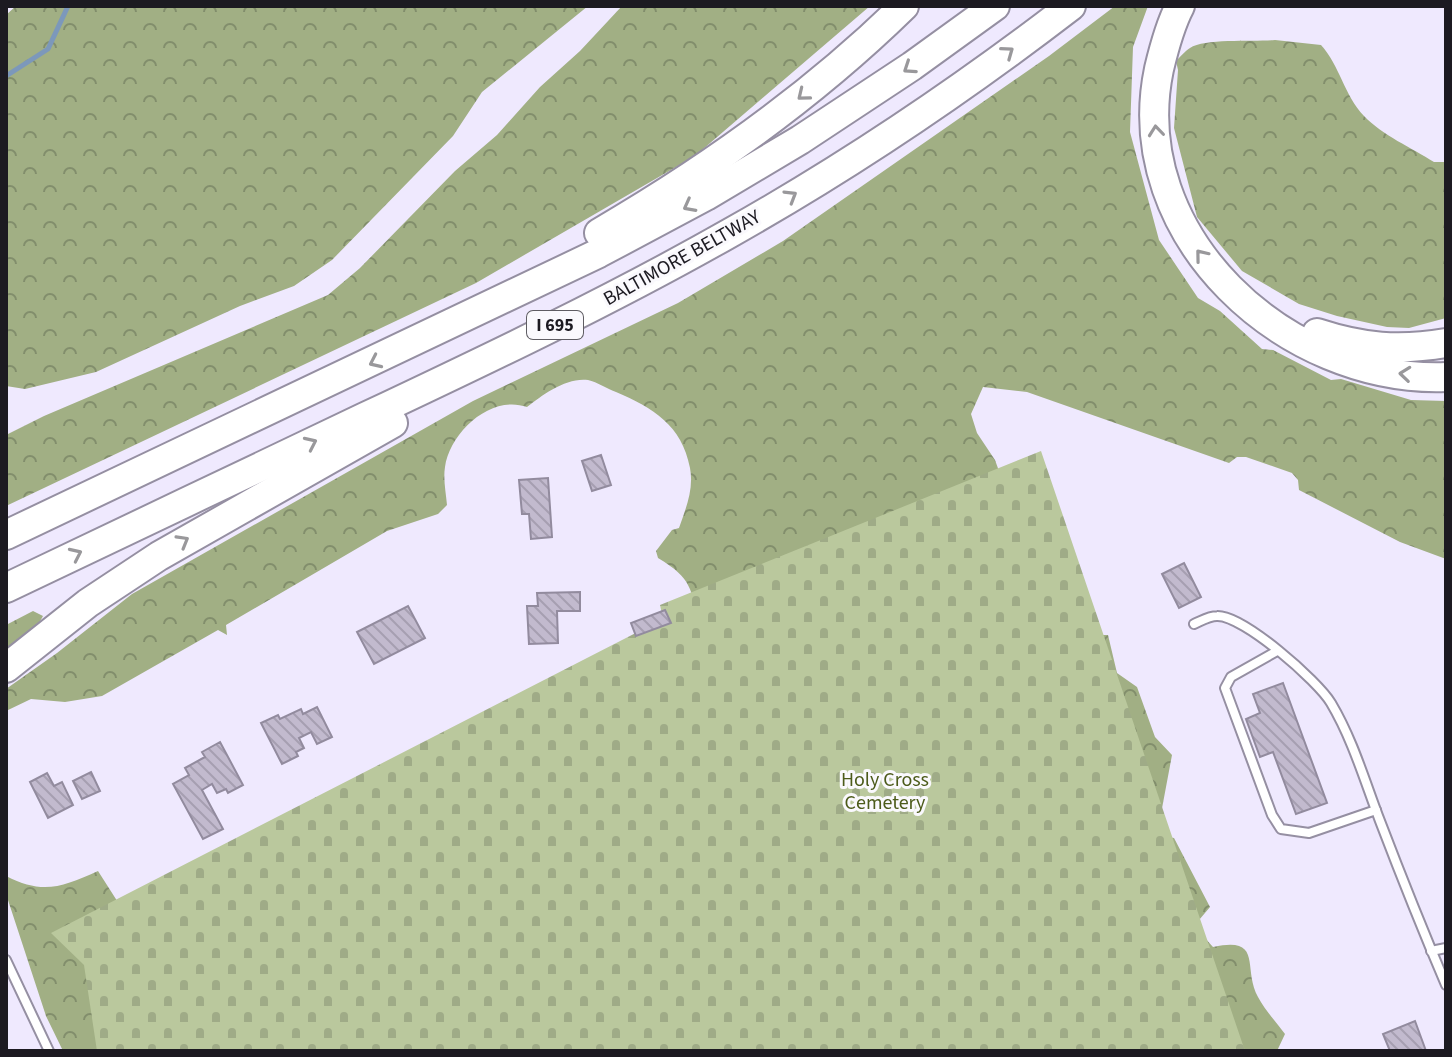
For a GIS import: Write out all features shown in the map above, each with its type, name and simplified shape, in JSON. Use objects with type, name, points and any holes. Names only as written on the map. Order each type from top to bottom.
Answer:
[{"type":"highway","points":[[445,328],[674,189],[822,79],[904,6]]},
{"type":"highway","name":"I 695","points":[[6,535],[445,328],[599,253],[706,196],[813,132],[995,6]]},
{"type":"highway","name":"BALTIMORE BELTWAY","points":[[6,588],[581,312],[730,233],[939,102],[1071,6]]},
{"type":"highway","points":[[1180,6],[1163,50],[1156,85],[1154,125],[1165,185],[1193,246],[1239,296],[1294,340],[1365,368],[1446,377]]},
{"type":"highway","points":[[1239,296],[1301,327],[1342,341],[1379,348],[1446,343]]},
{"type":"highway","points":[[6,668],[88,603],[159,556],[581,312]]},
{"type":"lane","points":[[1194,624],[1219,615],[1232,619],[1254,632],[1310,678],[1329,700],[1346,731],[1446,985]]},
{"type":"lane","points":[[1277,651],[1231,677],[1225,688],[1272,815],[1281,829],[1309,833],[1376,810]]},
{"type":"lane","points":[[1431,951],[1446,948]]},
{"type":"lane","points":[[6,960],[49,1051]]},
{"type":"green space","points":[[16,6],[588,6],[482,92],[453,136],[332,260],[294,286],[240,306],[96,372],[25,389],[6,386],[6,15]]},
{"type":"green space","points":[[622,6],[870,6],[695,156],[476,283],[6,506],[6,435],[328,295],[360,268],[455,171],[497,135],[540,87],[580,51]]},
{"type":"green space","name":"Holy Cross Cemetery","points":[[1115,6],[1148,6],[1133,47],[1130,132],[1159,240],[1198,298],[1220,311],[1262,349],[1273,350],[1331,380],[1341,379],[1411,400],[1446,401],[1446,559],[1400,542],[1299,490],[1298,480],[1292,473],[1246,457],[1237,457],[1229,463],[1027,392],[983,387],[971,414],[977,433],[995,460],[1004,485],[1100,635],[1108,635],[1117,673],[1137,687],[1155,737],[1172,755],[1157,835],[1174,838],[1210,907],[1194,926],[1213,947],[1239,946],[1249,957],[1258,997],[1285,1034],[1277,1051],[63,1051],[46,1016],[6,894],[6,876],[31,885],[52,887],[98,871],[121,907],[700,626],[684,579],[658,558],[656,551],[672,530],[679,528],[687,506],[691,476],[686,453],[673,429],[654,412],[588,380],[563,384],[527,407],[513,404],[487,411],[464,429],[448,454],[444,481],[447,505],[438,514],[387,531],[226,625],[227,635],[218,630],[102,696],[65,702],[31,699],[6,711],[6,689],[132,594],[473,401],[678,303],[783,241],[1049,56]]},
{"type":"green space","points":[[1275,40],[1321,45],[1357,108],[1371,123],[1434,162],[1446,162],[1446,318],[1409,328],[1387,327],[1299,304],[1242,271],[1197,217],[1174,128],[1176,61],[1197,45]]},
{"type":"green space","name":"Holy Cross Cemetery","points":[[1041,451],[1245,1051],[97,1051],[84,965],[51,933],[663,619],[660,605]]},
{"type":"green space","points":[[33,611],[43,616],[35,630],[6,655],[6,625]]},
{"type":"building","points":[[601,455],[611,485],[592,491],[582,461]]},
{"type":"building","points":[[548,478],[552,537],[531,539],[529,514],[522,514],[519,480]]},
{"type":"building","points":[[1184,563],[1201,597],[1179,608],[1162,574]]},
{"type":"building","points":[[580,592],[580,611],[557,611],[558,643],[529,644],[527,606],[538,606],[537,593]]},
{"type":"building","points":[[408,606],[425,638],[374,664],[357,632]]},
{"type":"building","points":[[665,610],[671,623],[636,636],[631,623]]},
{"type":"building","points":[[1283,683],[1327,803],[1296,814],[1273,752],[1260,757],[1246,719],[1260,713],[1253,694]]},
{"type":"building","points":[[317,707],[332,737],[317,744],[311,732],[299,738],[304,748],[296,752],[298,756],[282,764],[261,723],[278,715],[280,719],[301,709],[303,714]]},
{"type":"building","points":[[220,742],[243,785],[228,793],[226,789],[217,793],[212,784],[202,790],[223,829],[203,839],[173,784],[189,775],[185,768],[205,757],[202,752]]},
{"type":"building","points":[[91,772],[100,791],[82,799],[73,781]]},
{"type":"building","points":[[47,773],[54,786],[62,782],[73,805],[48,818],[30,782]]},
{"type":"building","points":[[1415,1021],[1426,1051],[1390,1051],[1383,1034]]},
{"type":"waterway","points":[[6,76],[48,49],[68,6]]}]
